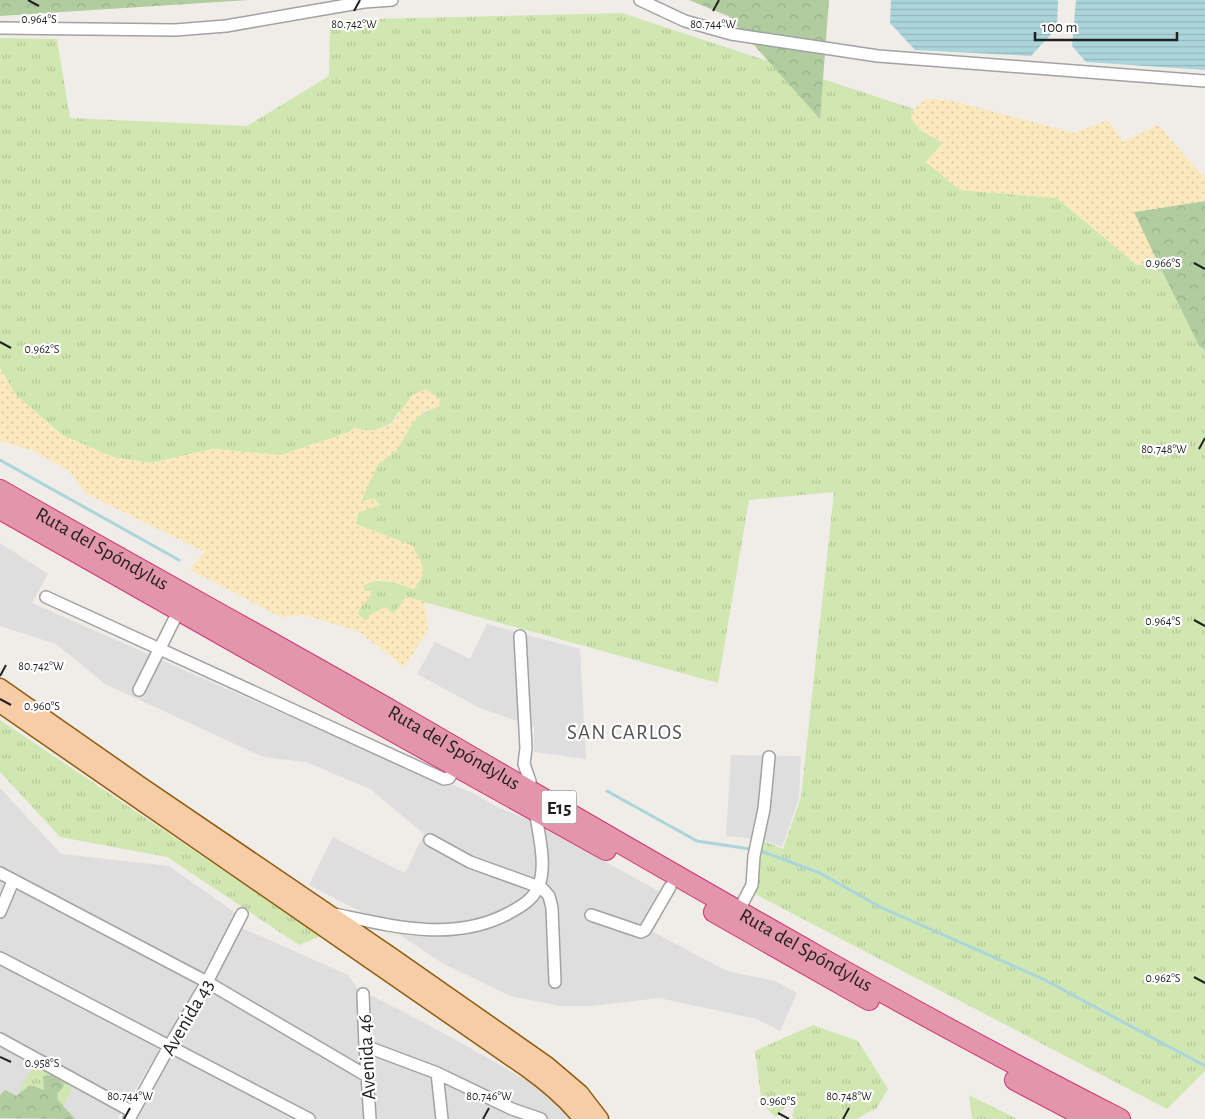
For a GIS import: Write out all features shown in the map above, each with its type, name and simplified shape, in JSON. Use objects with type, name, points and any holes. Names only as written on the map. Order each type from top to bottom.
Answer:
[{"type":"highway","name":"Ruta del Spóndylus","points":[[0,490],[337,679],[670,887],[912,1024],[1089,1119]]},
{"type":"highway","name":"Ruta del Spóndylus","points":[[0,509],[456,767],[532,800],[739,910],[1019,1068],[1120,1119]]},
{"type":"main road","points":[[0,687],[547,1066],[580,1093],[600,1119]]},
{"type":"main road","points":[[0,704],[526,1068],[570,1104],[582,1119]]},
{"type":"street","points":[[0,28],[175,30],[226,26],[364,2],[392,0]]},
{"type":"street","points":[[640,0],[685,21],[731,34],[878,56],[1205,81]]},
{"type":"street","points":[[46,597],[444,779],[449,778],[456,767]]},
{"type":"street","points":[[139,690],[179,610]]},
{"type":"street","points":[[327,912],[392,926],[424,930],[463,928],[488,922],[528,902],[539,886],[542,872],[541,847],[530,781],[524,764],[526,748],[520,636]]},
{"type":"street","points":[[739,910],[752,885],[754,856],[764,809],[769,757]]},
{"type":"street","points":[[430,840],[470,862],[539,886],[549,896],[552,908],[556,982]]},
{"type":"street","points":[[0,873],[208,982],[367,1076]]},
{"type":"street","points":[[0,912],[13,881]]},
{"type":"street","points":[[591,915],[641,932],[645,930],[670,887]]},
{"type":"street","name":"Avenida 43","points":[[131,1115],[208,982],[242,914]]},
{"type":"street","points":[[0,958],[309,1119]]},
{"type":"street","name":"Avenida 46","points":[[363,994],[364,1046],[370,1119]]},
{"type":"street","points":[[0,1040],[131,1115]]},
{"type":"street","points":[[364,1046],[437,1073],[512,1114],[541,1119]]},
{"type":"street","points":[[437,1073],[442,1119]]},
{"type":"shaded area","points":[[0,543],[48,574],[32,603],[384,758],[473,793],[499,808],[529,820],[671,898],[653,932],[727,971],[775,981],[797,993],[780,1031],[757,1019],[659,998],[592,1006],[561,1006],[510,996],[442,963],[381,922],[309,885],[333,837],[405,873],[424,834],[370,789],[306,762],[263,757],[105,684],[56,644],[0,626]]},
{"type":"shaded area","points":[[487,624],[580,649],[586,759],[534,752],[534,727],[480,708],[417,674],[435,642],[470,659]]},
{"type":"shaded area","points":[[731,755],[801,756],[799,798],[782,847],[764,840],[726,836]]},
{"type":"shaded area","points":[[0,788],[61,854],[169,866],[236,913],[169,1035],[117,1119],[0,1119]]},
{"type":"shaded area","points":[[242,928],[348,975],[358,989],[429,1025],[528,1081],[553,1099],[571,1119],[135,1119]]},
{"type":"green space","points":[[0,0],[249,0],[0,16]]},
{"type":"green space","points":[[689,0],[829,0],[820,119],[728,16]]},
{"type":"green space","points":[[622,13],[914,109],[911,118],[920,130],[943,143],[926,162],[960,190],[1057,198],[1137,265],[1158,263],[1199,346],[1205,350],[1205,1071],[1167,1109],[755,894],[764,841],[783,849],[801,797],[834,492],[749,500],[718,683],[406,597],[394,614],[365,621],[358,614],[372,591],[364,591],[363,585],[377,581],[386,581],[414,589],[413,546],[356,524],[364,494],[377,466],[397,449],[413,422],[423,413],[439,407],[398,412],[392,423],[376,430],[350,432],[281,455],[213,449],[151,463],[113,457],[62,435],[16,395],[0,368],[0,38],[57,39],[70,118],[247,126],[329,76],[330,20]]},
{"type":"green space","points":[[1205,201],[1205,350],[1199,346],[1133,212]]},
{"type":"green space","points":[[0,720],[321,936],[299,945],[167,857],[60,837],[0,772]]},
{"type":"green space","points":[[813,1025],[858,1041],[888,1089],[877,1108],[856,1119],[794,1119],[792,1117],[794,1108],[787,1105],[776,1117],[767,1109],[761,1097],[755,1051]]},
{"type":"green space","points":[[36,1060],[76,1082],[63,1106],[58,1100],[57,1094],[45,1091],[17,1096]]},
{"type":"green space","points":[[57,1074],[64,1086],[57,1094],[58,1100],[75,1119],[0,1118],[0,1095],[5,1090],[17,1096],[30,1085],[44,1090],[43,1076]]},
{"type":"green space","points":[[969,1095],[1017,1119],[972,1119]]},
{"type":"sand","points":[[926,99],[949,100],[1074,133],[1108,120],[1123,142],[1158,125],[1200,173],[1205,175],[1205,201],[1134,212],[1158,263],[1137,265],[1057,198],[960,190],[926,162],[943,143],[920,130],[911,118],[914,109]]},
{"type":"sand","points":[[0,368],[16,395],[62,435],[113,457],[151,463],[213,449],[281,455],[349,432],[355,427],[362,430],[376,430],[392,424],[412,395],[426,389],[440,399],[439,407],[425,410],[412,424],[396,451],[378,464],[361,502],[374,498],[380,505],[357,513],[356,524],[413,546],[421,563],[423,572],[414,589],[384,580],[363,585],[365,591],[373,591],[370,598],[360,608],[358,614],[365,621],[370,615],[385,607],[394,614],[406,597],[425,602],[428,631],[404,667],[358,631],[303,615],[281,617],[189,569],[205,552],[85,493],[70,471],[34,451],[0,441]]},
{"type":"water","points":[[891,0],[1058,0],[1057,28],[1031,56],[915,50],[890,23]]},
{"type":"water","points":[[1076,0],[1205,0],[1205,70],[1086,62],[1072,46]]},
{"type":"waterway","points":[[0,460],[179,560]]},
{"type":"waterway","points":[[607,791],[697,841],[750,849]]},
{"type":"waterway","points":[[761,851],[820,873],[880,907],[1043,979],[1205,1066]]},
{"type":"district","name":"SAN CARLOS","points":[[625,732]]}]
